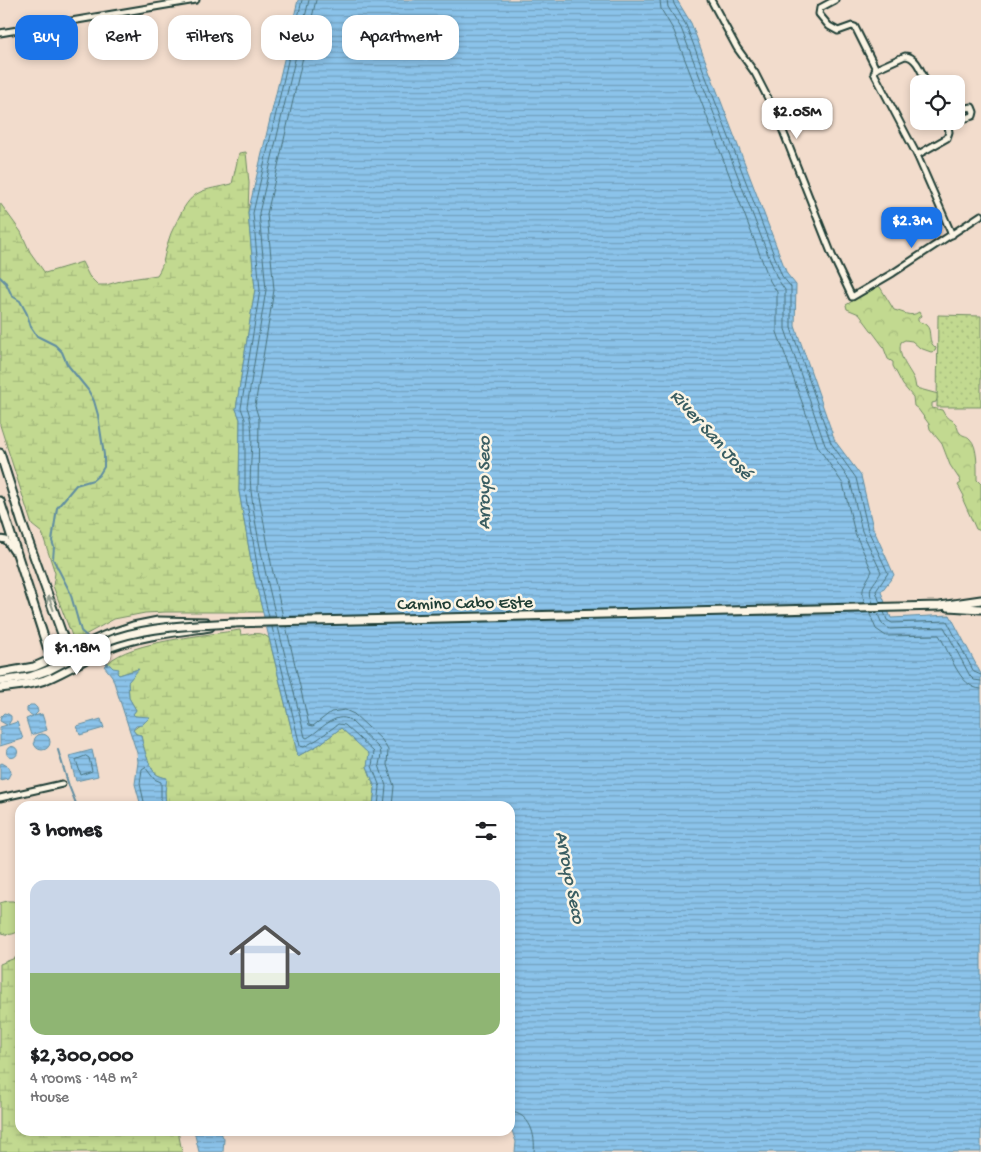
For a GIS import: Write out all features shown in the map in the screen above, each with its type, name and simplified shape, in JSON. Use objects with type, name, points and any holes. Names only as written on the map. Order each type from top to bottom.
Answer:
[{"type":"main road","points":[[0,453],[22,523],[75,665]]},
{"type":"main road","points":[[0,501],[51,660],[53,672]]},
{"type":"main road","name":"Camino Cabo Este","points":[[940,606],[981,600]]},
{"type":"main road","name":"Camino Cabo Este","points":[[0,681],[53,672],[110,640],[133,633],[173,627],[235,623],[892,606],[940,606],[981,609]]},
{"type":"main road","points":[[0,673],[24,670],[116,631],[150,622],[235,623]]},
{"type":"main road","points":[[0,688],[34,683],[53,672],[75,665],[112,647],[135,640],[235,623]]},
{"type":"street","points":[[0,33],[196,0]]},
{"type":"street","points":[[711,0],[737,48],[755,73],[777,116],[832,255],[852,297],[893,273],[981,215]]},
{"type":"street","points":[[835,0],[820,8],[819,14],[829,26],[838,31],[852,26],[855,27],[876,69],[874,75],[917,155],[952,235]]},
{"type":"street","points":[[876,69],[909,56],[914,60],[922,75]]},
{"type":"street","points":[[965,107],[969,106],[973,108],[974,112],[973,116],[965,118]]},
{"type":"street","points":[[917,155],[947,138],[949,130]]},
{"type":"street","points":[[0,539],[6,540],[10,544],[22,568]]},
{"type":"street","points":[[0,798],[62,784]]},
{"type":"green space","points":[[246,152],[249,183],[248,213],[255,289],[236,409],[240,419],[239,491],[253,572],[263,612],[145,613],[114,619],[74,641],[53,586],[55,573],[42,533],[32,525],[0,425],[0,203],[21,232],[30,252],[45,273],[82,262],[89,276],[98,285],[157,275],[162,267],[171,233],[189,201],[200,192],[232,184],[239,153]]},
{"type":"green space","points":[[877,286],[880,287],[894,310],[910,315],[919,312],[921,316],[918,318],[918,321],[928,327],[931,342],[936,348],[935,351],[931,352],[920,348],[912,341],[905,340],[901,342],[901,356],[914,378],[916,388],[938,394],[936,402],[932,403],[932,408],[942,410],[947,418],[956,424],[958,431],[973,442],[977,480],[981,484],[981,531],[976,529],[963,500],[964,496],[958,485],[961,483],[960,480],[950,465],[942,444],[914,406],[913,397],[903,385],[893,366],[893,362],[888,359],[883,346],[859,314],[847,309],[846,305]]},
{"type":"green space","points":[[938,315],[981,316],[981,407],[937,407]]},
{"type":"green space","points":[[240,630],[241,635],[259,634],[269,638],[298,756],[320,744],[341,728],[370,754],[367,766],[375,788],[374,801],[166,801],[166,778],[157,775],[150,766],[141,735],[136,734],[133,730],[149,718],[133,714],[136,710],[129,698],[128,682],[138,669],[119,675],[108,663],[119,655],[134,649],[190,637]]},
{"type":"green space","points":[[7,901],[15,902],[15,933],[5,934],[0,932],[0,903]]},
{"type":"green space","points":[[15,958],[15,1136],[179,1136],[182,1152],[0,1152],[0,964]]},
{"type":"water","points":[[298,0],[677,0],[691,23],[787,274],[796,285],[795,326],[835,441],[861,476],[873,528],[894,575],[881,592],[891,618],[950,615],[981,674],[981,1152],[515,1152],[515,801],[374,801],[375,788],[367,766],[369,754],[341,728],[320,744],[298,756],[253,572],[239,491],[240,419],[236,409],[255,289],[248,213],[284,60],[332,60],[332,15],[294,15]]},
{"type":"water","points":[[108,663],[113,668],[119,669],[117,673],[119,675],[139,669],[128,682],[129,698],[136,710],[133,714],[135,716],[150,717],[133,730],[136,734],[141,735],[150,766],[157,775],[167,778],[166,801],[140,801],[135,784],[138,762],[137,753],[112,676],[104,666]]},
{"type":"water","points":[[30,705],[34,705],[37,708],[38,712],[34,716],[42,714],[47,730],[31,735],[26,719],[33,716],[27,712],[27,708]]},
{"type":"water","points":[[4,713],[11,716],[8,725],[17,722],[23,739],[0,746],[0,727],[7,725],[0,721]]},
{"type":"water","points":[[101,719],[104,728],[80,735],[77,726]]},
{"type":"water","points":[[39,734],[45,734],[50,739],[48,748],[39,750],[34,745],[34,739]]},
{"type":"water","points":[[12,746],[18,752],[12,758],[6,752]]},
{"type":"water","points":[[92,750],[98,776],[76,781],[69,756]]},
{"type":"water","points":[[2,763],[9,767],[11,772],[8,778],[0,780],[0,764]]},
{"type":"water","points":[[195,1136],[222,1136],[223,1152],[199,1152]]},
{"type":"waterway","points":[[0,277],[6,283],[12,296],[20,301],[37,336],[55,345],[62,352],[67,364],[88,390],[98,415],[104,467],[93,480],[76,485],[57,508],[52,541],[54,547],[53,559],[70,592],[81,631],[91,640]]},
{"type":"waterway","points":[[102,653],[107,665]]},
{"type":"waterway","points":[[58,750],[75,801]]},
{"type":"water label","name":"River San José","points":[[713,433]]},
{"type":"water label","name":"Arroyo Seco","points":[[482,483]]},
{"type":"water label","name":"Arroyo Seco","points":[[572,877]]}]
